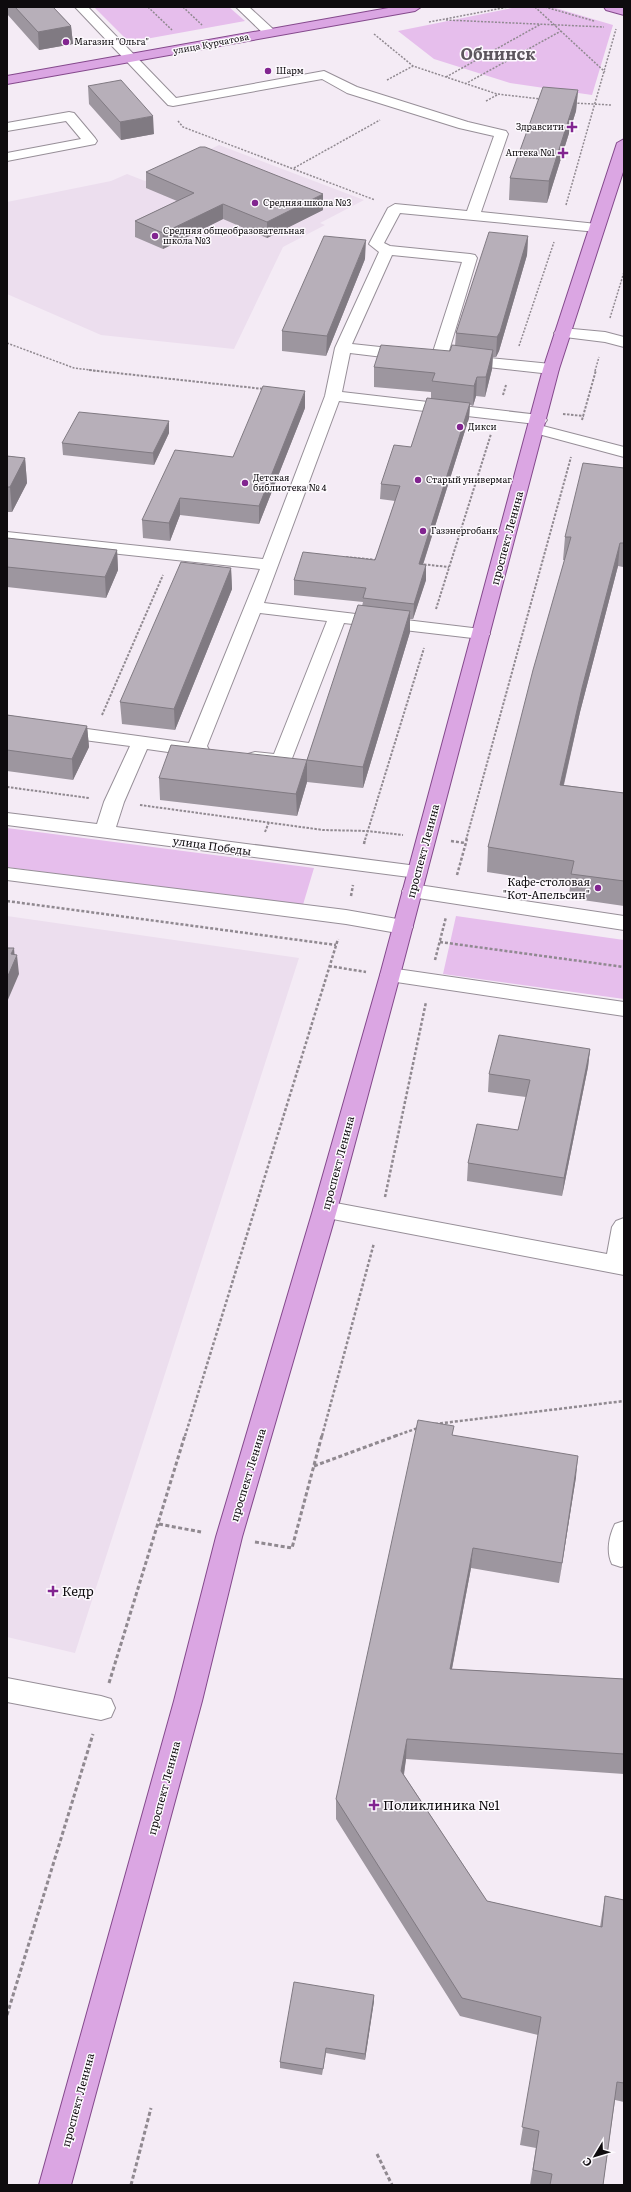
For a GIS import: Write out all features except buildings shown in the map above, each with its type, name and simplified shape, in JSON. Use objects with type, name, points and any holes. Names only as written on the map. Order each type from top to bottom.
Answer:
[{"type":"main road","name":"улица Курчатова","points":[[7,80],[415,7]]},
{"type":"main road","points":[[610,7],[624,11]]},
{"type":"main road","name":"проспект Ленина","points":[[55,2185],[188,1701],[229,1537],[325,1210],[390,975],[538,424],[551,369],[562,332],[624,149]]},
{"type":"street","points":[[82,7],[173,102],[324,75],[352,90],[464,125],[501,134],[473,214]]},
{"type":"street","points":[[242,7],[270,33]]},
{"type":"street","points":[[7,127],[69,116],[90,141],[7,157]]},
{"type":"street","points":[[439,358],[470,258],[387,250],[376,244],[395,208],[473,214],[597,228]]},
{"type":"street","points":[[196,750],[254,607],[333,396],[343,348],[387,250]]},
{"type":"street","points":[[562,332],[605,337],[624,342]]},
{"type":"street","points":[[343,348],[551,369]]},
{"type":"street","points":[[333,396],[497,414],[538,424],[624,452]]},
{"type":"street","points":[[7,537],[270,565]]},
{"type":"street","points":[[254,607],[481,634]]},
{"type":"street","points":[[7,724],[281,761],[337,617]]},
{"type":"street","points":[[105,832],[114,802],[141,742]]},
{"type":"street","name":"улица Победы","points":[[7,819],[361,866],[415,882],[624,923]]},
{"type":"street","points":[[7,874],[346,917],[403,926]]},
{"type":"street","points":[[390,975],[624,1009]]},
{"type":"street","points":[[325,1210],[620,1266],[624,1227]]},
{"type":"street","points":[[7,1690],[101,1708]]},
{"type":"path","points":[[148,7],[174,32]]},
{"type":"path","points":[[184,7],[205,27]]},
{"type":"path","points":[[426,22],[508,7]]},
{"type":"path","points":[[535,7],[605,72]]},
{"type":"path","points":[[545,7],[595,21]]},
{"type":"path","points":[[441,20],[609,26],[602,23]]},
{"type":"path","points":[[446,77],[542,24]]},
{"type":"path","points":[[560,224],[605,72],[616,28]]},
{"type":"path","points":[[380,31],[373,32],[413,66],[497,94],[542,100]]},
{"type":"path","points":[[465,84],[561,31]]},
{"type":"path","points":[[486,101],[497,94]]},
{"type":"path","points":[[573,103],[595,106],[611,105]]},
{"type":"path","points":[[293,168],[405,107]]},
{"type":"path","points":[[173,116],[184,127],[395,208]]},
{"type":"path","points":[[7,2015],[329,966],[346,917],[354,882],[361,866],[367,831],[497,414],[556,238]]},
{"type":"path","points":[[7,343],[74,368],[270,389]]},
{"type":"path","points":[[93,736],[173,554]]},
{"type":"path","points":[[339,556],[378,560]]},
{"type":"path","points":[[418,564],[449,567]]},
{"type":"path","points":[[268,822],[324,830],[367,831]]},
{"type":"path","points":[[7,901],[336,945]]},
{"type":"path","points":[[440,942],[624,967]]},
{"type":"path","points":[[329,966],[390,975]]},
{"type":"path","points":[[428,1424],[624,1401]]},
{"type":"path","points":[[314,1466],[421,1427]]},
{"type":"path","points":[[131,2185],[151,2108]]},
{"type":"path","points":[[376,2154],[392,2185]]},
{"type":"shaded area","points":[[94,7],[229,7],[245,21],[129,42]]},
{"type":"shaded area","points":[[517,7],[552,7],[613,25],[592,95],[510,83],[434,59],[398,31]]},
{"type":"shaded area","name":"Средняя общеобразовательная школа №3","points":[[219,145],[364,200],[320,223],[325,225],[283,247],[234,349],[101,335],[7,294],[7,202],[111,181],[127,174],[145,181]]},
{"type":"shaded area","points":[[7,828],[314,868],[302,908],[7,867]]},
{"type":"shaded area","points":[[7,916],[299,958],[75,1653],[7,1637]]},
{"type":"shaded area","points":[[456,916],[624,940],[624,999],[443,974]]},
{"type":"place","name":"Магазин \"Ольга\"","points":[[66,42]]},
{"type":"place","name":"Шарм","points":[[268,71]]},
{"type":"place","name":"Здравсити","points":[[572,127]]},
{"type":"place","name":"Аптека №1","points":[[563,153]]},
{"type":"place","name":"Средняя школа №3","points":[[255,203]]},
{"type":"place","name":"Средняя общеобразовательная школа №3","points":[[155,236]]},
{"type":"place","name":"Дикси","points":[[460,427]]},
{"type":"place","name":"Старый универмаг","points":[[418,480]]},
{"type":"place","name":"Детская библиотека № 4","points":[[245,483]]},
{"type":"place","name":"Газэнергобанк","points":[[423,531]]},
{"type":"place","name":"Кафе-столовая \"Кот-Апельсин\"","points":[[598,888]]},
{"type":"place","name":"Кедр","points":[[53,1591]]},
{"type":"place","name":"Поликлиника №1","points":[[374,1805]]},
{"type":"district","name":"Обнинск","points":[[498,54]]}]
